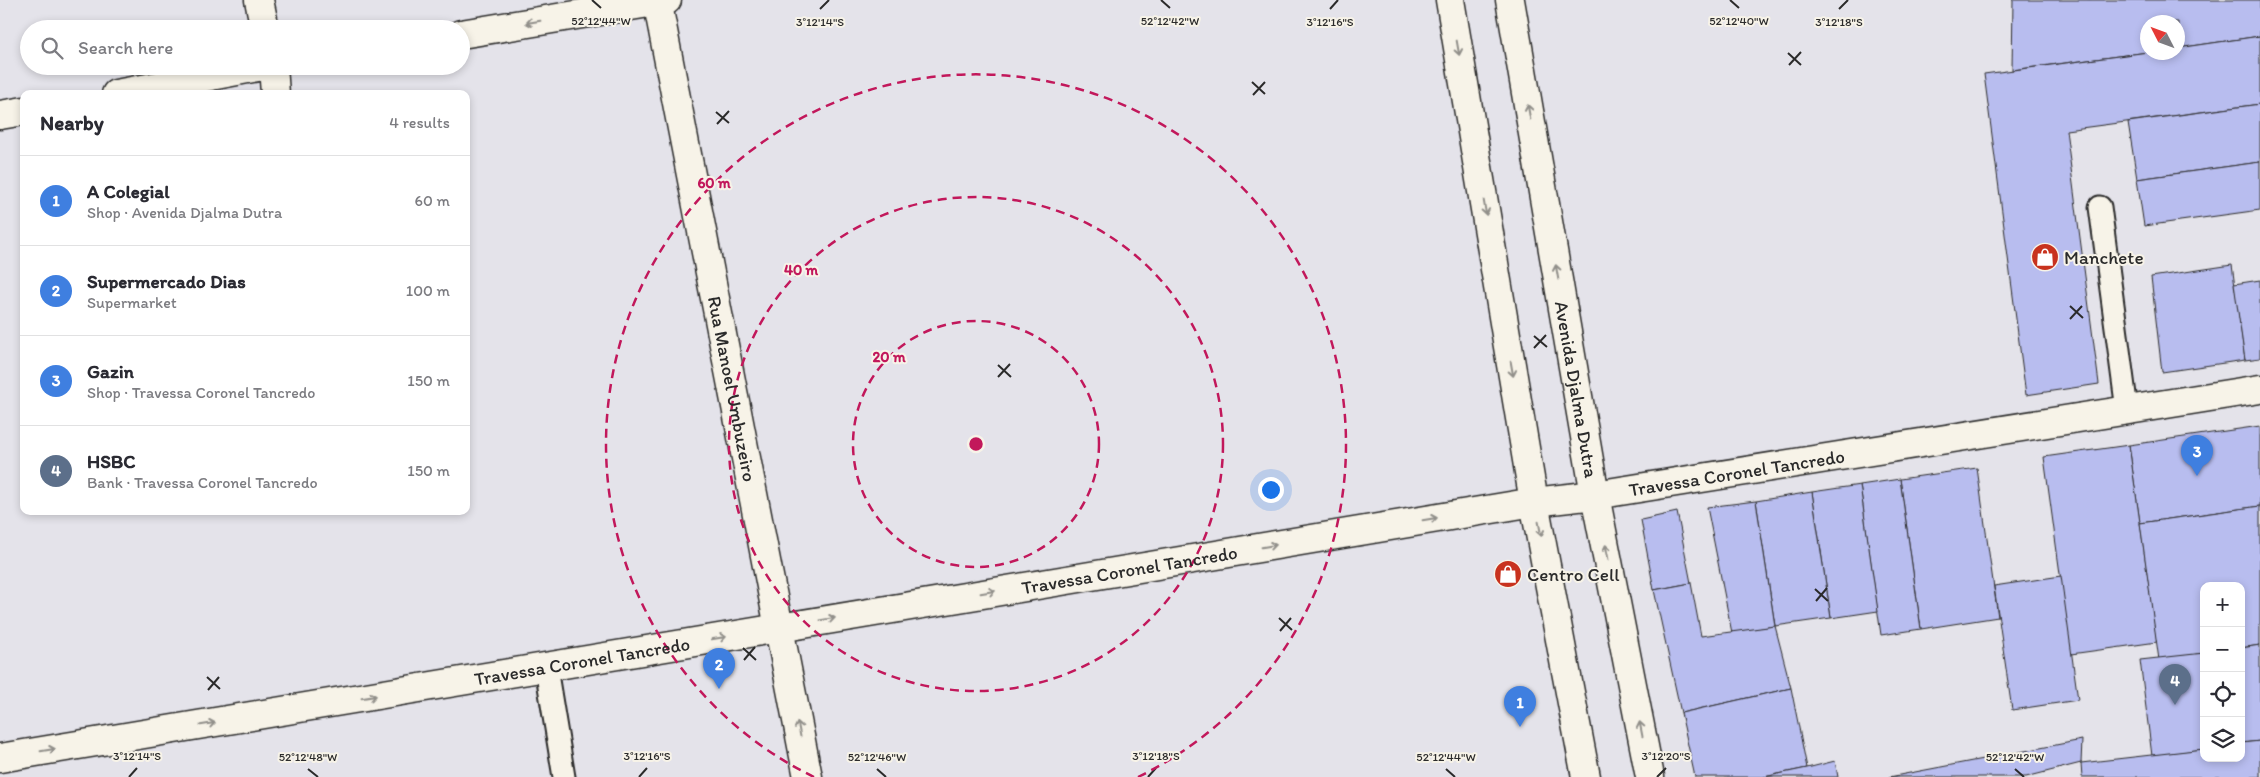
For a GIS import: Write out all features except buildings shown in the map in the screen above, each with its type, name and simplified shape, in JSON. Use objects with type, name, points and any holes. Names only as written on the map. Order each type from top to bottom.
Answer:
[{"type":"street","points":[[259,0],[263,20]]},
{"type":"street","points":[[1450,0],[1534,502],[1586,777]]},
{"type":"street","name":"Avenida Djalma Dutra","points":[[1510,0],[1596,495],[1650,777]]},
{"type":"street","points":[[470,33],[661,1]]},
{"type":"street","name":"Rua Manoel Umbuzeiro","points":[[661,1],[808,777]]},
{"type":"street","points":[[137,90],[216,75]]},
{"type":"street","points":[[274,75],[275,90]]},
{"type":"street","points":[[0,115],[20,112]]},
{"type":"street","name":"Travessa Coronel Tancredo","points":[[3,758],[1534,502],[1596,495],[2260,389]]},
{"type":"lane","points":[[2100,207],[2127,410]]},
{"type":"lane","points":[[546,668],[564,777]]},
{"type":"place","name":"Manchete","points":[[2045,257]]},
{"type":"place","name":"Gazin","points":[[2197,476]]},
{"type":"place","name":"Centro Cell","points":[[1508,574]]},
{"type":"place","name":"Supermercado Dias","points":[[719,689]]},
{"type":"place","name":"HSBC","points":[[2175,705]]},
{"type":"place","name":"A Colegial","points":[[1520,727]]}]
